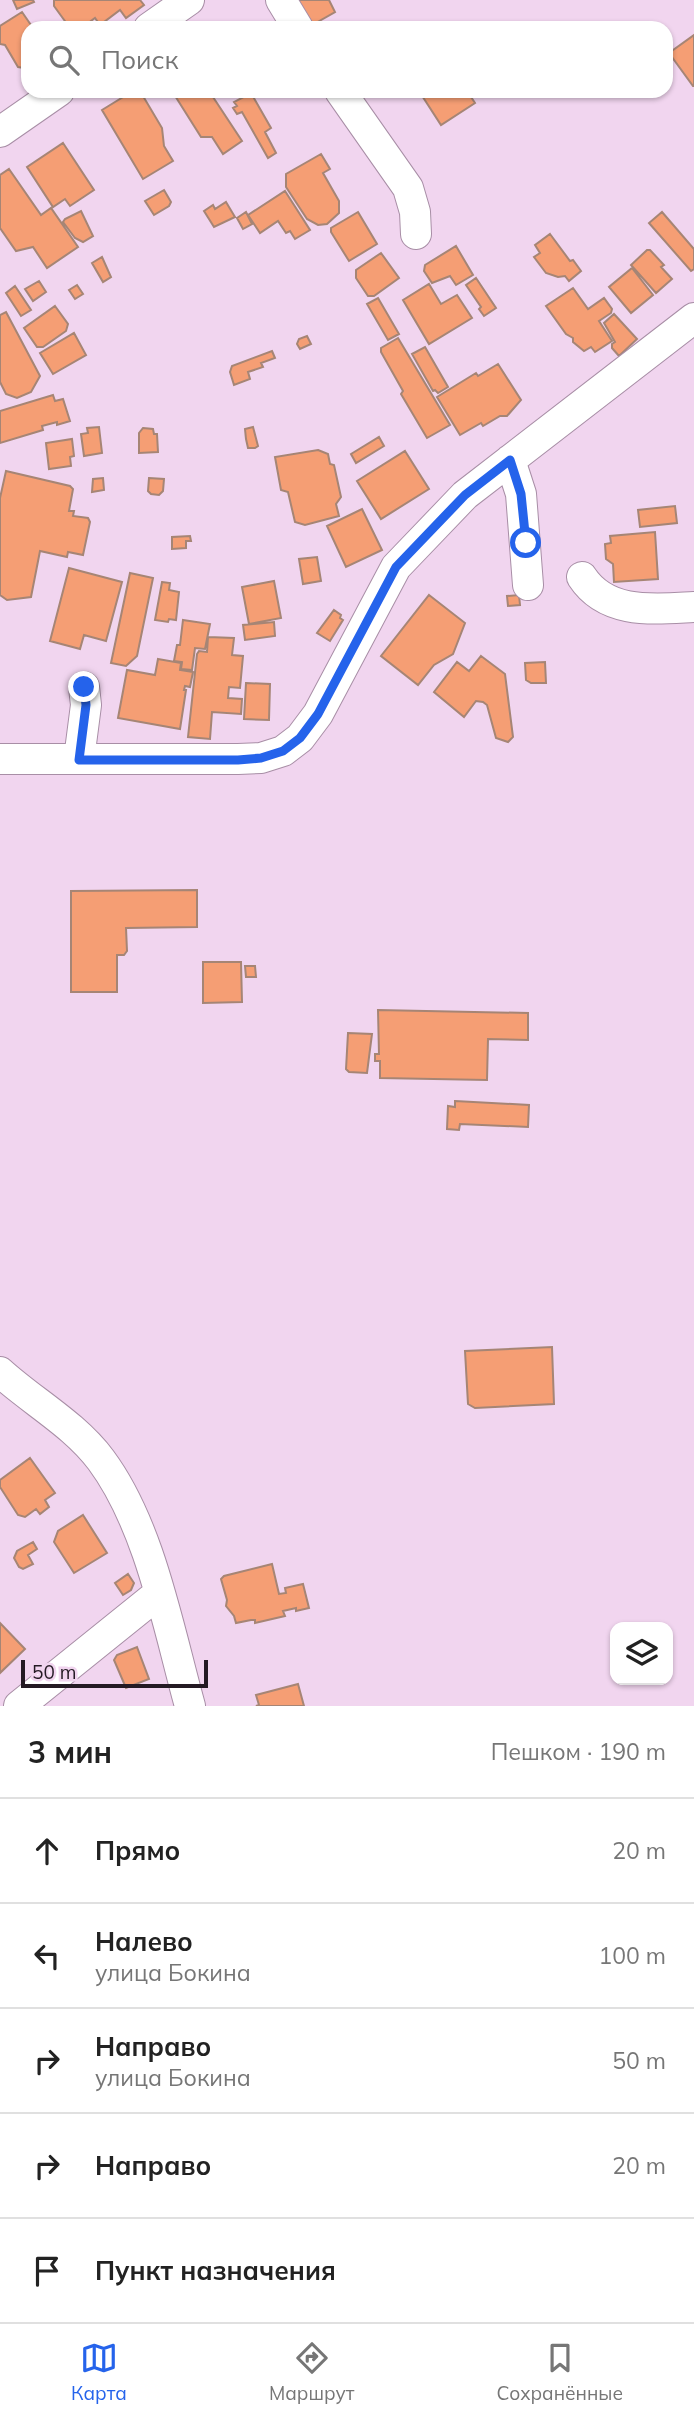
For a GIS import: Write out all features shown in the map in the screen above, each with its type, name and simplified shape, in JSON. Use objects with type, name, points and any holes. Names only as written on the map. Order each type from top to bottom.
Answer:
[{"type":"street","points":[[159,21],[190,0]]},
{"type":"street","points":[[281,0],[294,21]]},
{"type":"street","points":[[0,132],[49,98]]},
{"type":"street","points":[[345,98],[408,188],[415,212],[416,234]]},
{"type":"street","points":[[0,760],[238,760],[261,758],[283,751],[300,738],[318,714],[396,567],[465,495],[694,318]]},
{"type":"street","points":[[510,460],[521,494],[528,584]]},
{"type":"street","points":[[582,578],[590,589],[610,602],[634,608],[694,607]]},
{"type":"street","points":[[79,760],[86,705],[84,687]]},
{"type":"street","points":[[0,1372],[80,1436],[100,1459],[135,1519],[190,1706]]},
{"type":"street","points":[[19,1706],[159,1594]]},
{"type":"building","points":[[13,0],[33,0],[34,2],[17,9]]},
{"type":"building","points":[[54,0],[140,0],[144,5],[126,18],[120,10],[105,21],[97,21],[95,18],[91,21],[65,21],[54,6]]},
{"type":"building","points":[[290,0],[329,0],[335,12],[319,21],[303,21]]},
{"type":"building","points":[[22,12],[28,21],[21,21],[21,68],[18,67],[5,45],[0,44],[0,26]]},
{"type":"building","points":[[694,35],[694,86],[673,58],[673,50]]},
{"type":"building","points":[[122,98],[144,98],[162,128],[164,146],[173,161],[143,179],[102,110]]},
{"type":"building","points":[[176,98],[214,98],[242,141],[223,154],[212,137],[201,137]]},
{"type":"building","points":[[242,98],[254,98],[271,128],[265,132],[276,153],[268,158],[242,112],[237,114],[233,108],[237,106],[234,102]]},
{"type":"building","points":[[424,98],[472,98],[475,103],[441,125]]},
{"type":"building","points":[[63,143],[94,190],[70,206],[65,199],[53,207],[27,167]]},
{"type":"building","points":[[321,154],[330,169],[323,173],[339,201],[339,213],[327,224],[318,225],[307,219],[286,187],[286,174]]},
{"type":"building","points":[[9,169],[41,215],[51,208],[78,247],[47,268],[33,247],[16,251],[0,228],[0,175]]},
{"type":"building","points":[[164,190],[171,202],[154,215],[145,201]]},
{"type":"building","points":[[285,191],[310,230],[295,239],[290,231],[286,233],[278,221],[260,233],[248,215]]},
{"type":"building","points":[[226,202],[235,217],[214,227],[204,211],[213,205],[215,209]]},
{"type":"building","points":[[81,211],[93,236],[83,242],[75,238],[63,222]]},
{"type":"building","points":[[246,212],[252,224],[243,229],[237,218]]},
{"type":"building","points":[[358,212],[377,244],[349,261],[331,228]]},
{"type":"building","points":[[662,212],[694,249],[694,269],[691,271],[649,223]]},
{"type":"building","points":[[550,234],[581,271],[569,281],[565,276],[546,273],[534,257],[540,253],[535,245]]},
{"type":"building","points":[[456,246],[473,275],[456,285],[450,276],[432,283],[424,271],[425,265]]},
{"type":"building","points":[[647,250],[664,265],[661,267],[672,279],[656,293],[631,265]]},
{"type":"building","points":[[381,253],[399,278],[374,296],[368,296],[356,278],[356,270]]},
{"type":"building","points":[[102,257],[111,277],[103,282],[92,263]]},
{"type":"building","points":[[632,268],[653,295],[631,313],[609,287]]},
{"type":"building","points":[[476,278],[496,308],[484,316],[466,285]]},
{"type":"building","points":[[39,281],[46,292],[33,301],[25,289]]},
{"type":"building","points":[[429,284],[441,304],[457,295],[472,318],[429,344],[403,300]]},
{"type":"building","points":[[77,285],[83,294],[75,299],[69,290]]},
{"type":"building","points":[[15,286],[31,310],[21,316],[6,293]]},
{"type":"building","points":[[573,288],[588,309],[604,298],[612,309],[611,313],[599,321],[612,341],[595,352],[591,347],[584,351],[573,342],[573,338],[566,334],[546,306]]},
{"type":"building","points":[[378,298],[399,334],[388,340],[367,304]]},
{"type":"building","points":[[55,306],[68,324],[66,331],[43,347],[37,347],[24,328]]},
{"type":"building","points":[[6,312],[40,376],[31,392],[17,398],[6,394],[0,382],[0,315]]},
{"type":"building","points":[[614,314],[637,339],[619,356],[612,348],[615,342],[604,323]]},
{"type":"building","points":[[74,333],[86,355],[53,374],[40,353]]},
{"type":"building","points":[[307,336],[311,344],[300,349],[297,344],[299,339]]},
{"type":"building","points":[[398,338],[450,425],[427,438],[401,394],[403,391],[381,352],[381,348]]},
{"type":"building","points":[[425,347],[448,387],[438,393],[433,391],[412,354]]},
{"type":"building","points":[[272,351],[275,358],[261,363],[263,367],[248,372],[250,379],[234,385],[230,372],[232,366]]},
{"type":"building","points":[[498,364],[521,400],[507,416],[500,416],[483,426],[481,423],[460,435],[437,397],[476,373],[478,376]]},
{"type":"building","points":[[53,395],[55,401],[63,399],[70,421],[42,426],[43,430],[0,443],[0,411]]},
{"type":"building","points":[[99,427],[102,453],[84,456],[81,434],[88,433],[87,428]]},
{"type":"building","points":[[253,427],[258,446],[248,448],[245,429]]},
{"type":"building","points":[[143,428],[153,429],[154,434],[157,434],[158,452],[139,453],[139,433]]},
{"type":"building","points":[[379,437],[384,446],[356,463],[351,454]]},
{"type":"building","points":[[72,439],[74,456],[70,457],[71,466],[49,469],[46,443]]},
{"type":"building","points":[[318,450],[328,454],[330,464],[334,465],[341,497],[336,504],[339,516],[305,525],[295,522],[288,492],[281,490],[275,457]]},
{"type":"building","points":[[405,451],[429,489],[381,519],[357,481]]},
{"type":"building","points":[[6,471],[70,486],[73,489],[69,511],[74,511],[73,516],[88,518],[90,522],[83,555],[68,552],[67,557],[40,551],[31,597],[7,600],[0,595],[0,498]]},
{"type":"building","points":[[103,478],[104,490],[92,492],[93,479]]},
{"type":"building","points":[[149,478],[164,479],[163,491],[159,495],[148,491]]},
{"type":"building","points":[[675,506],[677,523],[640,527],[638,510]]},
{"type":"building","points":[[362,509],[382,550],[346,567],[327,526]]},
{"type":"building","points":[[655,532],[658,579],[614,582],[613,564],[606,559],[605,544],[611,543],[610,536]]},
{"type":"building","points":[[190,536],[191,541],[186,541],[186,548],[172,549],[172,537]]},
{"type":"building","points":[[317,557],[321,581],[303,584],[299,559]]},
{"type":"building","points":[[69,568],[122,582],[106,641],[84,635],[80,649],[50,641]]},
{"type":"building","points":[[130,573],[153,578],[137,656],[126,666],[111,663]]},
{"type":"building","points":[[274,581],[281,618],[249,624],[242,587]]},
{"type":"building","points":[[162,582],[170,583],[169,590],[179,592],[176,620],[155,620]]},
{"type":"building","points":[[429,595],[465,623],[453,654],[434,665],[418,685],[381,656]]},
{"type":"building","points":[[519,595],[520,605],[508,606],[507,596]]},
{"type":"building","points":[[334,610],[343,620],[330,641],[317,633]]},
{"type":"building","points":[[183,620],[210,624],[205,649],[195,648],[192,670],[181,669],[182,662],[174,661],[177,645],[180,645]]},
{"type":"building","points":[[274,622],[275,636],[245,640],[243,625]]},
{"type":"building","points":[[208,637],[234,638],[232,655],[243,656],[240,688],[229,687],[228,698],[242,699],[241,714],[212,712],[210,739],[188,737],[197,654],[199,651],[207,652]]},
{"type":"building","points":[[481,656],[505,674],[513,737],[508,742],[496,738],[487,705],[483,702],[476,701],[464,717],[434,692],[457,662],[469,671]]},
{"type":"building","points":[[158,659],[181,663],[180,670],[193,672],[190,687],[185,686],[184,690],[180,729],[118,718],[127,670],[155,675]]},
{"type":"building","points":[[545,662],[546,683],[531,683],[526,680],[525,663]]},
{"type":"building","points":[[246,683],[270,684],[269,720],[244,719]]},
{"type":"building","points":[[197,890],[197,927],[126,928],[127,951],[124,955],[117,955],[117,992],[71,992],[71,891]]},
{"type":"building","points":[[203,962],[241,962],[242,1002],[203,1003]]},
{"type":"building","points":[[245,966],[255,966],[256,977],[246,977]]},
{"type":"building","points":[[378,1010],[528,1013],[528,1040],[488,1039],[487,1080],[380,1078],[380,1061],[375,1061],[375,1054],[379,1054]]},
{"type":"building","points":[[348,1033],[372,1034],[367,1073],[349,1072],[346,1069]]},
{"type":"building","points":[[455,1101],[529,1105],[528,1127],[460,1124],[459,1130],[447,1129],[448,1106],[455,1107]]},
{"type":"building","points":[[552,1347],[554,1404],[475,1408],[468,1404],[465,1351]]},
{"type":"building","points":[[30,1458],[55,1493],[45,1500],[49,1507],[40,1514],[36,1509],[25,1517],[18,1515],[0,1487],[0,1480]]},
{"type":"building","points":[[83,1515],[107,1553],[74,1573],[54,1542],[58,1531]]},
{"type":"building","points":[[33,1542],[37,1549],[28,1555],[33,1564],[23,1569],[14,1558],[17,1551]]},
{"type":"building","points":[[272,1564],[279,1594],[286,1593],[285,1588],[303,1584],[309,1608],[283,1611],[285,1616],[255,1623],[255,1620],[251,1620],[236,1623],[226,1606],[221,1579]]},
{"type":"building","points":[[128,1574],[134,1583],[131,1590],[123,1595],[115,1583]]},
{"type":"building","points":[[0,1623],[25,1649],[0,1673]]},
{"type":"building","points":[[137,1647],[149,1679],[126,1688],[114,1660],[117,1655]]},
{"type":"building","points":[[298,1684],[304,1706],[256,1706],[259,1705],[256,1695]]},
{"type":"route","points":[[84,687],[86,705],[79,760],[238,760],[261,758],[283,751],[300,738],[318,714],[396,567],[465,495],[510,460],[521,494],[526,543]]}]
